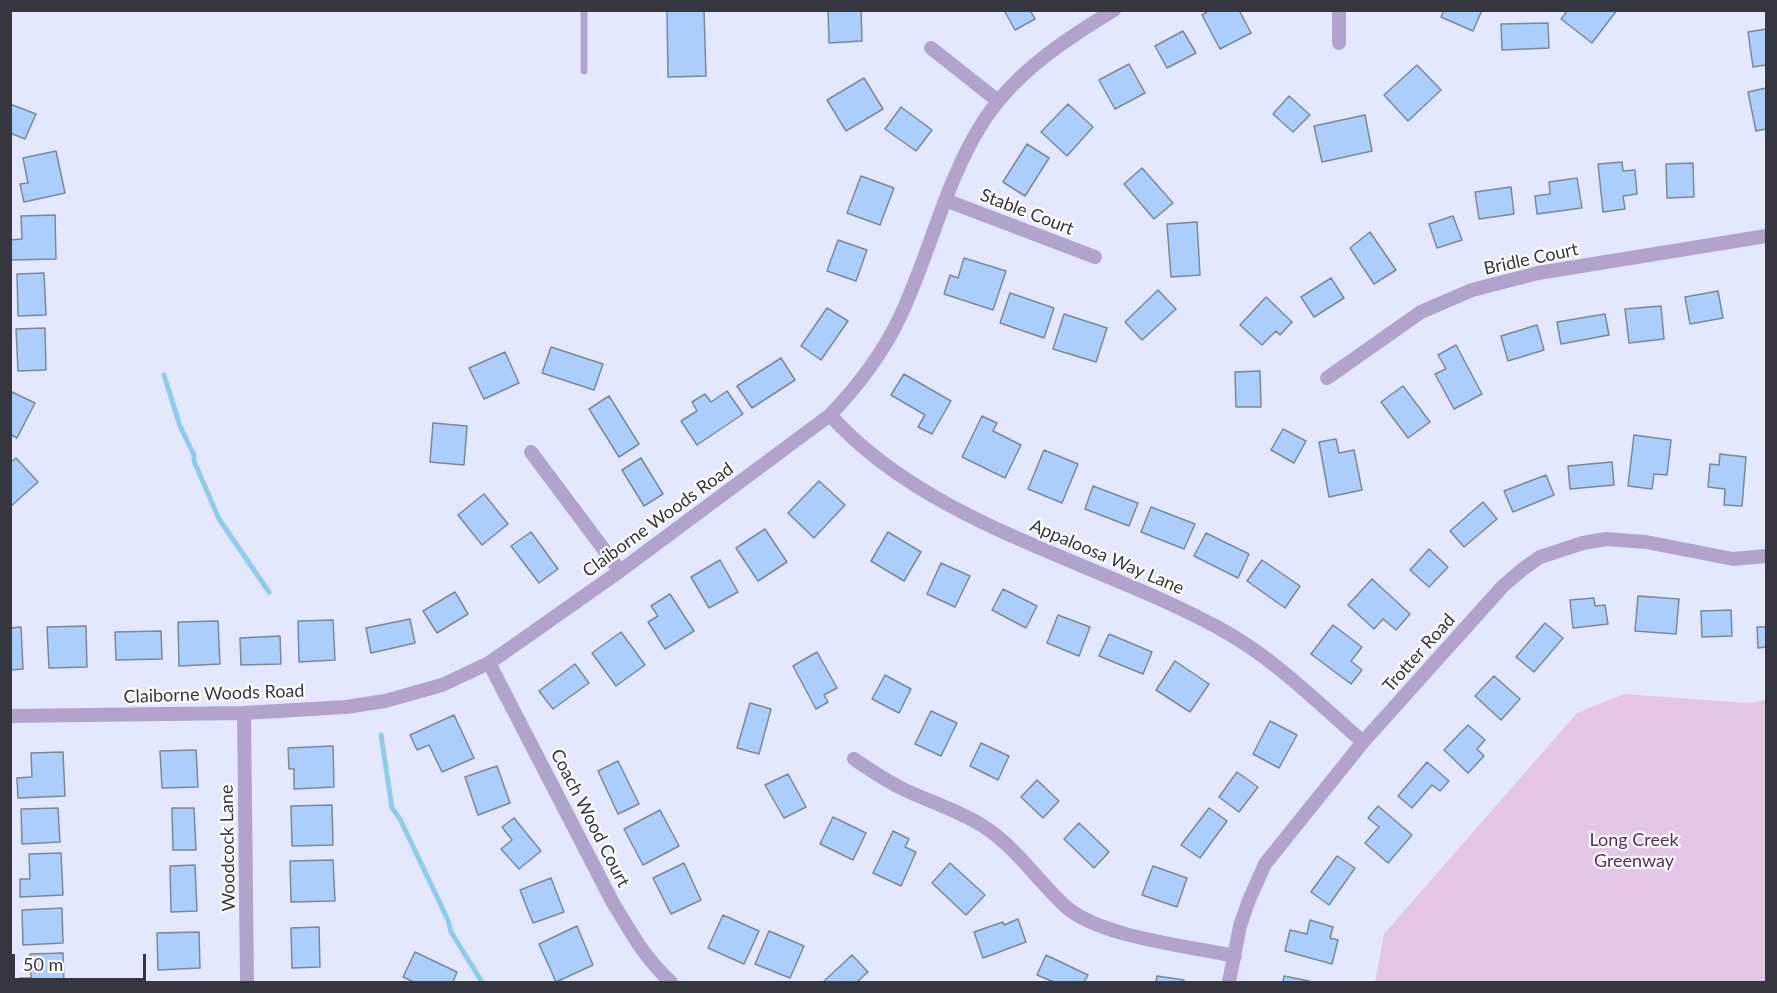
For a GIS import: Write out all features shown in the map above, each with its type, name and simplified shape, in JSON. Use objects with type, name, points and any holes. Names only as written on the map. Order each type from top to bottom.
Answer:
[{"type":"street","name":"Claiborne Woods Road","points":[[10,716],[244,713],[346,707],[385,701],[442,685],[489,663],[620,571],[830,415],[856,387],[876,360],[897,321],[957,170],[983,121],[998,101],[1053,50],[1114,10]]},
{"type":"street","points":[[1339,10],[1339,43]]},
{"type":"street","points":[[931,48],[998,101]]},
{"type":"street","name":"Stable Court","points":[[945,200],[1095,257]]},
{"type":"street","name":"Bridle Court","points":[[1327,378],[1421,312],[1472,290],[1538,273],[1767,236]]},
{"type":"street","name":"Appaloosa Way Lane","points":[[830,415],[859,445],[892,470],[956,509],[985,524],[1163,599],[1220,628],[1286,675],[1363,742]]},
{"type":"street","points":[[531,452],[620,571]]},
{"type":"street","name":"Trotter Road","points":[[1229,982],[1240,926],[1265,864],[1363,742],[1503,585],[1523,568],[1540,557],[1583,543],[1606,539],[1630,540],[1733,559],[1767,556]]},
{"type":"street","name":"Coach Wood Court","points":[[489,663],[612,902],[649,960],[671,982]]},
{"type":"street","name":"Woodcock Lane","points":[[244,713],[247,982]]},
{"type":"street","points":[[854,759],[888,781],[963,814],[984,827],[1013,850],[1066,907],[1085,920],[1129,935],[1234,956]]},
{"type":"lane","points":[[584,71],[585,10]]},
{"type":"green space","name":"Long Creek Greenway","points":[[1624,694],[1748,703],[1766,700],[1766,982],[1375,982],[1384,934],[1577,713]]},
{"type":"building","points":[[667,10],[704,10],[706,76],[668,77]]},
{"type":"building","points":[[828,10],[861,10],[862,41],[829,43]]},
{"type":"building","points":[[1004,10],[1030,10],[1035,19],[1015,30]]},
{"type":"building","points":[[1210,10],[1239,10],[1251,33],[1220,49],[1202,15]]},
{"type":"building","points":[[1444,10],[1482,10],[1473,31],[1441,17]]},
{"type":"building","points":[[1568,10],[1617,10],[1592,43],[1561,19]]},
{"type":"building","points":[[1548,23],[1549,48],[1502,50],[1501,24]]},
{"type":"building","points":[[1766,29],[1766,65],[1753,67],[1748,32]]},
{"type":"building","points":[[1183,31],[1196,53],[1167,68],[1155,46]]},
{"type":"building","points":[[1129,64],[1145,93],[1115,109],[1099,80]]},
{"type":"building","points":[[1417,65],[1441,90],[1408,121],[1384,95]]},
{"type":"building","points":[[864,78],[883,109],[846,131],[827,100]]},
{"type":"building","points":[[1766,88],[1766,129],[1756,131],[1748,92]]},
{"type":"building","points":[[1289,96],[1310,115],[1293,132],[1273,114]]},
{"type":"building","points":[[10,104],[36,114],[25,139],[10,133]]},
{"type":"building","points":[[1068,104],[1093,127],[1067,156],[1041,132]]},
{"type":"building","points":[[901,107],[932,130],[916,151],[885,129]]},
{"type":"building","points":[[1365,115],[1372,151],[1322,162],[1314,126]]},
{"type":"building","points":[[1027,144],[1049,158],[1025,196],[1003,182]]},
{"type":"building","points":[[56,151],[65,193],[24,202],[20,184],[28,183],[23,158]]},
{"type":"building","points":[[1622,162],[1623,171],[1635,170],[1637,194],[1623,196],[1625,209],[1603,212],[1598,164]]},
{"type":"building","points":[[1693,163],[1694,197],[1667,198],[1666,164]]},
{"type":"building","points":[[1142,168],[1173,203],[1154,219],[1124,184]]},
{"type":"building","points":[[861,176],[894,188],[880,225],[847,213]]},
{"type":"building","points":[[1577,178],[1582,208],[1537,214],[1535,196],[1550,194],[1549,182]]},
{"type":"building","points":[[1511,187],[1514,214],[1479,219],[1475,192]]},
{"type":"building","points":[[55,215],[56,259],[10,260],[10,240],[22,239],[21,216]]},
{"type":"building","points":[[1453,216],[1462,240],[1437,248],[1429,224]]},
{"type":"building","points":[[1197,222],[1200,275],[1171,277],[1167,224]]},
{"type":"building","points":[[1370,232],[1396,270],[1374,284],[1350,248]]},
{"type":"building","points":[[838,240],[867,250],[856,281],[827,271]]},
{"type":"building","points":[[964,258],[1006,271],[993,310],[944,294],[950,275],[958,278]]},
{"type":"building","points":[[44,273],[46,315],[18,316],[17,274]]},
{"type":"building","points":[[1331,278],[1344,298],[1314,317],[1301,297]]},
{"type":"building","points":[[1158,290],[1176,309],[1142,340],[1125,322]]},
{"type":"building","points":[[1718,291],[1723,318],[1690,324],[1685,297]]},
{"type":"building","points":[[1010,293],[1054,308],[1044,338],[1000,323]]},
{"type":"building","points":[[1266,297],[1292,322],[1280,335],[1276,331],[1262,345],[1240,325]]},
{"type":"building","points":[[1661,306],[1664,339],[1629,343],[1625,309]]},
{"type":"building","points":[[827,308],[848,321],[821,360],[801,346]]},
{"type":"building","points":[[1064,314],[1107,328],[1096,362],[1053,349]]},
{"type":"building","points":[[1605,314],[1609,335],[1561,344],[1557,322]]},
{"type":"building","points":[[1537,325],[1544,350],[1508,361],[1501,336]]},
{"type":"building","points":[[45,328],[46,370],[18,371],[16,329]]},
{"type":"building","points":[[1456,345],[1482,394],[1454,409],[1435,374],[1446,369],[1438,355]]},
{"type":"building","points":[[551,347],[603,364],[594,390],[542,373]]},
{"type":"building","points":[[505,352],[519,383],[484,399],[469,368]]},
{"type":"building","points":[[781,358],[795,380],[752,408],[737,386]]},
{"type":"building","points":[[1260,371],[1261,407],[1236,407],[1235,372]]},
{"type":"building","points":[[904,374],[951,401],[932,434],[918,427],[925,415],[891,395]]},
{"type":"building","points":[[1403,386],[1430,422],[1408,438],[1381,402]]},
{"type":"building","points":[[727,391],[743,414],[697,445],[681,421],[697,411],[692,402],[705,394],[711,402]]},
{"type":"building","points":[[12,392],[35,403],[17,438],[10,434],[10,395]]},
{"type":"building","points":[[609,396],[639,444],[619,457],[589,409]]},
{"type":"building","points":[[982,416],[997,423],[993,431],[1021,445],[1005,478],[962,457]]},
{"type":"building","points":[[433,423],[467,426],[464,465],[430,462]]},
{"type":"building","points":[[1283,429],[1306,441],[1294,463],[1271,450]]},
{"type":"building","points":[[1634,435],[1671,440],[1667,475],[1654,474],[1652,489],[1628,486]]},
{"type":"building","points":[[1336,439],[1339,453],[1354,450],[1362,490],[1329,497],[1319,442]]},
{"type":"building","points":[[1044,450],[1078,464],[1062,503],[1028,489]]},
{"type":"building","points":[[1720,454],[1746,457],[1742,506],[1724,505],[1725,489],[1708,487],[1710,464],[1719,465]]},
{"type":"building","points":[[16,458],[38,482],[10,507],[10,463]]},
{"type":"building","points":[[641,458],[663,494],[644,506],[622,470]]},
{"type":"building","points":[[1612,462],[1614,485],[1570,489],[1568,466]]},
{"type":"building","points":[[1546,475],[1554,495],[1513,512],[1504,491]]},
{"type":"building","points":[[819,481],[845,505],[814,538],[788,513]]},
{"type":"building","points":[[1093,486],[1138,503],[1129,526],[1085,509]]},
{"type":"building","points":[[484,494],[508,524],[482,545],[458,515]]},
{"type":"building","points":[[1483,502],[1497,519],[1464,547],[1450,531]]},
{"type":"building","points":[[1151,507],[1195,524],[1184,549],[1141,532]]},
{"type":"building","points":[[765,529],[787,562],[758,581],[736,548]]},
{"type":"building","points":[[531,532],[558,569],[539,583],[511,546]]},
{"type":"building","points":[[888,532],[921,552],[904,581],[871,561]]},
{"type":"building","points":[[1206,533],[1249,554],[1238,578],[1194,556]]},
{"type":"building","points":[[1429,549],[1448,567],[1429,587],[1410,570]]},
{"type":"building","points":[[720,560],[738,592],[709,608],[691,577]]},
{"type":"building","points":[[1262,560],[1300,586],[1285,608],[1247,581]]},
{"type":"building","points":[[941,563],[970,576],[955,607],[927,594]]},
{"type":"building","points":[[1372,579],[1410,614],[1396,630],[1383,619],[1374,629],[1348,605]]},
{"type":"building","points":[[1003,589],[1037,606],[1026,628],[992,610]]},
{"type":"building","points":[[455,592],[468,614],[437,633],[423,611]]},
{"type":"building","points":[[670,594],[694,631],[665,649],[648,622],[658,616],[651,606]]},
{"type":"building","points":[[1638,596],[1679,599],[1676,634],[1635,631]]},
{"type":"building","points":[[1594,598],[1595,606],[1605,605],[1608,624],[1573,628],[1570,600]]},
{"type":"building","points":[[1731,610],[1732,636],[1702,637],[1701,611]]},
{"type":"building","points":[[1058,615],[1090,627],[1079,656],[1047,643]]},
{"type":"building","points":[[410,619],[415,643],[371,653],[366,628]]},
{"type":"building","points":[[333,620],[335,660],[299,662],[298,621]]},
{"type":"building","points":[[218,621],[220,664],[179,666],[178,622]]},
{"type":"building","points":[[1545,623],[1563,638],[1534,672],[1516,657]]},
{"type":"building","points":[[1333,625],[1362,647],[1351,661],[1362,670],[1351,684],[1311,654]]},
{"type":"building","points":[[86,626],[87,667],[49,668],[47,627]]},
{"type":"building","points":[[21,627],[23,669],[10,670],[10,628]]},
{"type":"building","points":[[1757,627],[1766,627],[1766,647],[1758,648]]},
{"type":"building","points":[[161,631],[162,659],[116,660],[115,632]]},
{"type":"building","points":[[621,632],[645,665],[616,686],[592,653]]},
{"type":"building","points":[[1109,634],[1152,652],[1143,674],[1099,656]]},
{"type":"building","points":[[280,636],[281,664],[241,665],[240,638]]},
{"type":"building","points":[[817,652],[837,688],[824,695],[828,702],[816,709],[793,666]]},
{"type":"building","points":[[1175,661],[1209,684],[1190,712],[1156,690]]},
{"type":"building","points":[[575,664],[589,683],[553,709],[539,691]]},
{"type":"building","points":[[885,675],[911,689],[899,713],[872,699]]},
{"type":"building","points":[[1494,676],[1520,699],[1501,720],[1475,696]]},
{"type":"building","points":[[750,703],[771,709],[759,754],[737,748]]},
{"type":"building","points":[[931,711],[957,723],[941,756],[915,744]]},
{"type":"building","points":[[454,715],[474,758],[442,772],[429,745],[417,750],[410,735]]},
{"type":"building","points":[[1270,721],[1297,735],[1279,768],[1253,754]]},
{"type":"building","points":[[1468,725],[1485,740],[1477,749],[1484,756],[1468,773],[1444,750]]},
{"type":"building","points":[[981,743],[1009,756],[998,780],[970,766]]},
{"type":"building","points":[[333,746],[334,787],[294,789],[294,769],[289,769],[288,748]]},
{"type":"building","points":[[196,750],[198,787],[162,788],[160,751]]},
{"type":"building","points":[[63,752],[65,796],[18,798],[17,778],[32,777],[31,753]]},
{"type":"building","points":[[618,761],[639,804],[618,814],[598,771]]},
{"type":"building","points":[[1427,762],[1449,781],[1440,791],[1432,785],[1412,808],[1398,796]]},
{"type":"building","points":[[497,766],[510,803],[478,815],[465,777]]},
{"type":"building","points":[[1237,772],[1258,787],[1239,812],[1219,797]]},
{"type":"building","points":[[788,774],[806,807],[784,818],[765,785]]},
{"type":"building","points":[[1037,780],[1059,801],[1043,818],[1021,797]]},
{"type":"building","points":[[332,805],[333,845],[292,846],[291,806]]},
{"type":"building","points":[[1378,806],[1412,835],[1388,863],[1365,843],[1379,827],[1368,818]]},
{"type":"building","points":[[58,808],[60,842],[22,844],[21,809]]},
{"type":"building","points":[[172,808],[194,808],[196,850],[173,850]]},
{"type":"building","points":[[1209,808],[1227,821],[1200,858],[1181,845]]},
{"type":"building","points":[[660,810],[679,846],[643,865],[624,829]]},
{"type":"building","points":[[833,817],[866,833],[853,860],[820,844]]},
{"type":"building","points":[[514,818],[541,851],[519,869],[501,849],[512,840],[502,827]]},
{"type":"building","points":[[1079,823],[1109,852],[1094,868],[1064,839]]},
{"type":"building","points":[[893,831],[909,839],[905,847],[916,852],[901,886],[873,873]]},
{"type":"building","points":[[61,853],[63,895],[20,897],[20,879],[30,879],[29,854]]},
{"type":"building","points":[[1337,856],[1355,868],[1329,905],[1311,892]]},
{"type":"building","points":[[333,860],[335,901],[291,902],[290,861]]},
{"type":"building","points":[[684,863],[701,900],[671,914],[653,878]]},
{"type":"building","points":[[950,863],[985,895],[966,915],[932,883]]},
{"type":"building","points":[[195,865],[197,911],[171,912],[170,866]]},
{"type":"building","points":[[1153,866],[1187,878],[1177,907],[1142,895]]},
{"type":"building","points":[[551,878],[564,912],[533,923],[520,890]]},
{"type":"building","points":[[62,908],[63,943],[23,945],[22,910]]},
{"type":"building","points":[[723,915],[759,931],[744,964],[708,948]]},
{"type":"building","points":[[1018,919],[1026,942],[983,958],[974,932]]},
{"type":"building","points":[[1310,920],[1333,927],[1330,938],[1338,940],[1332,964],[1285,951],[1290,930],[1307,934]]},
{"type":"building","points":[[577,926],[593,965],[556,982],[539,944]]},
{"type":"building","points":[[319,927],[320,967],[292,968],[291,928]]},
{"type":"building","points":[[769,931],[804,946],[790,978],[755,964]]},
{"type":"building","points":[[199,932],[200,968],[158,970],[157,933]]},
{"type":"building","points":[[415,952],[457,972],[453,982],[414,982],[403,977]]},
{"type":"building","points":[[63,953],[64,982],[20,982],[20,978],[31,978],[30,954]]},
{"type":"building","points":[[852,955],[868,972],[859,982],[823,982]]},
{"type":"building","points":[[1046,955],[1088,975],[1084,982],[1054,982],[1037,975]]},
{"type":"building","points":[[1157,976],[1184,980],[1183,982],[1156,982]]},
{"type":"building","points":[[1284,976],[1309,981],[1309,982],[1283,982]]},
{"type":"waterway","points":[[164,375],[180,426],[219,519],[269,592]]},
{"type":"waterway","points":[[381,735],[392,808],[400,819],[448,920],[451,932],[482,982]]}]
